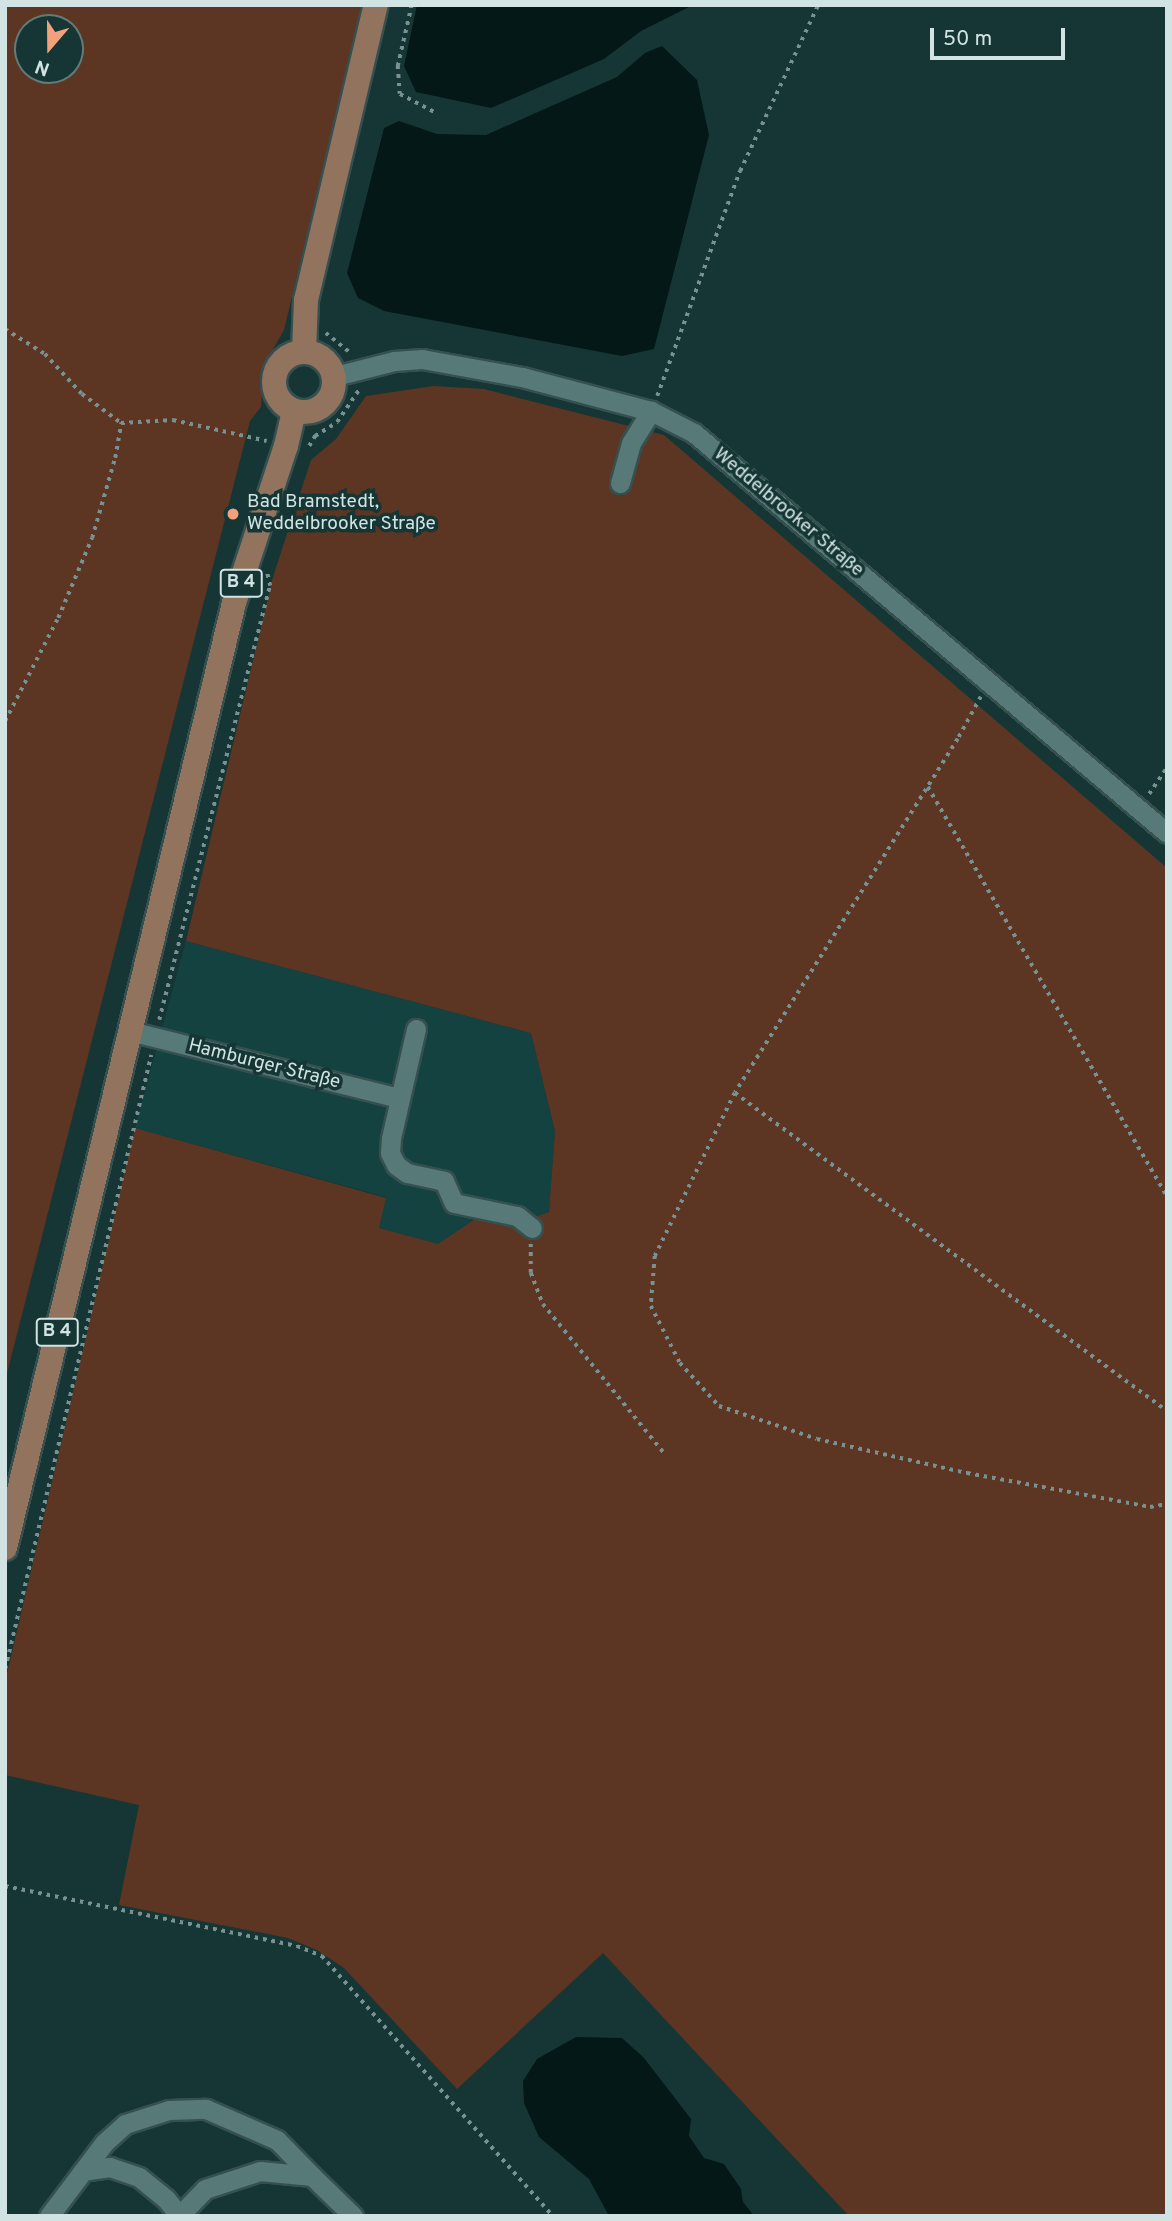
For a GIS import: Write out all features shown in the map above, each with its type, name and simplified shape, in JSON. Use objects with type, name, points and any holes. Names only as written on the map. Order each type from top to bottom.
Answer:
[{"type":"main road","points":[[304,352],[306,300],[376,5]]},
{"type":"main road","points":[[304,352],[321,357],[335,376],[333,391],[322,406],[304,412],[294,411],[279,400],[273,382],[275,372],[286,357],[304,352]]},
{"type":"main road","name":"B 4","points":[[5,1548],[234,603],[295,452],[294,411]]},
{"type":"street","name":"Weddelbrooker Straße","points":[[335,376],[422,359],[522,377],[651,411],[694,433],[1167,833]]},
{"type":"street","points":[[620,483],[631,443],[651,411]]},
{"type":"street","points":[[416,1029],[391,1138],[390,1153],[396,1165],[407,1173],[444,1181],[454,1203],[517,1216],[532,1228]]},
{"type":"street","name":"Hamburger Straße","points":[[130,1031],[399,1098]]},
{"type":"street","points":[[49,2216],[104,2143],[125,2124],[169,2110],[206,2109],[277,2140],[353,2216]]},
{"type":"street","points":[[82,2171],[110,2167],[139,2177],[166,2199],[179,2215],[205,2189],[260,2171],[312,2176]]},
{"type":"path","points":[[412,5],[398,66],[400,94],[436,113]]},
{"type":"path","points":[[651,411],[740,171],[818,5]]},
{"type":"path","points":[[5,329],[45,354],[82,394],[121,423],[173,419],[295,452],[337,422],[361,386],[360,369],[351,350],[326,333],[323,322]]},
{"type":"path","points":[[5,721],[58,618],[92,538],[115,458],[121,423]]},
{"type":"path","points":[[5,1669],[155,1039],[270,586],[267,570]]},
{"type":"path","points":[[988,683],[928,787],[735,1093],[655,1256],[650,1306],[680,1363],[719,1406],[817,1439],[967,1472],[1150,1507],[1167,1504]]},
{"type":"path","points":[[1139,810],[1167,767]]},
{"type":"path","points":[[928,787],[1167,1196]]},
{"type":"path","points":[[735,1093],[1167,1411]]},
{"type":"path","points":[[532,1228],[531,1273],[543,1304],[664,1452]]},
{"type":"path","points":[[5,1886],[297,1946],[322,1956],[553,2216]]},
{"type":"shaded area","points":[[5,5],[362,5],[284,330],[264,365],[261,407],[250,421],[5,1381]]},
{"type":"shaded area","points":[[417,5],[693,5],[641,31],[604,59],[491,108],[416,92],[404,66]]},
{"type":"shaded area","points":[[662,46],[697,80],[709,135],[654,349],[622,356],[384,311],[358,298],[347,273],[384,128],[399,121],[437,134],[486,135],[617,77],[645,53]]},
{"type":"shaded area","points":[[434,386],[484,389],[664,435],[1167,868],[1167,2216],[849,2216],[603,1953],[457,2089],[344,1968],[317,1950],[288,1938],[119,1905],[139,1805],[5,1775],[5,1682],[135,1128],[386,1198],[379,1228],[438,1244],[478,1217],[516,1224],[549,1212],[555,1131],[531,1033],[186,941],[273,577],[311,460],[336,439],[366,396]]},
{"type":"shaded area","points":[[186,941],[531,1033],[555,1131],[549,1213],[516,1224],[478,1217],[438,1244],[379,1228],[386,1197],[135,1128]]},
{"type":"shaded area","points":[[576,2037],[622,2038],[644,2058],[691,2119],[689,2136],[704,2158],[724,2164],[741,2189],[743,2202],[754,2216],[609,2216],[589,2179],[539,2137],[524,2103],[523,2081],[537,2059]]},
{"type":"place","name":"Bad Bramstedt, Weddelbrooker Straße","points":[[233,514]]}]
